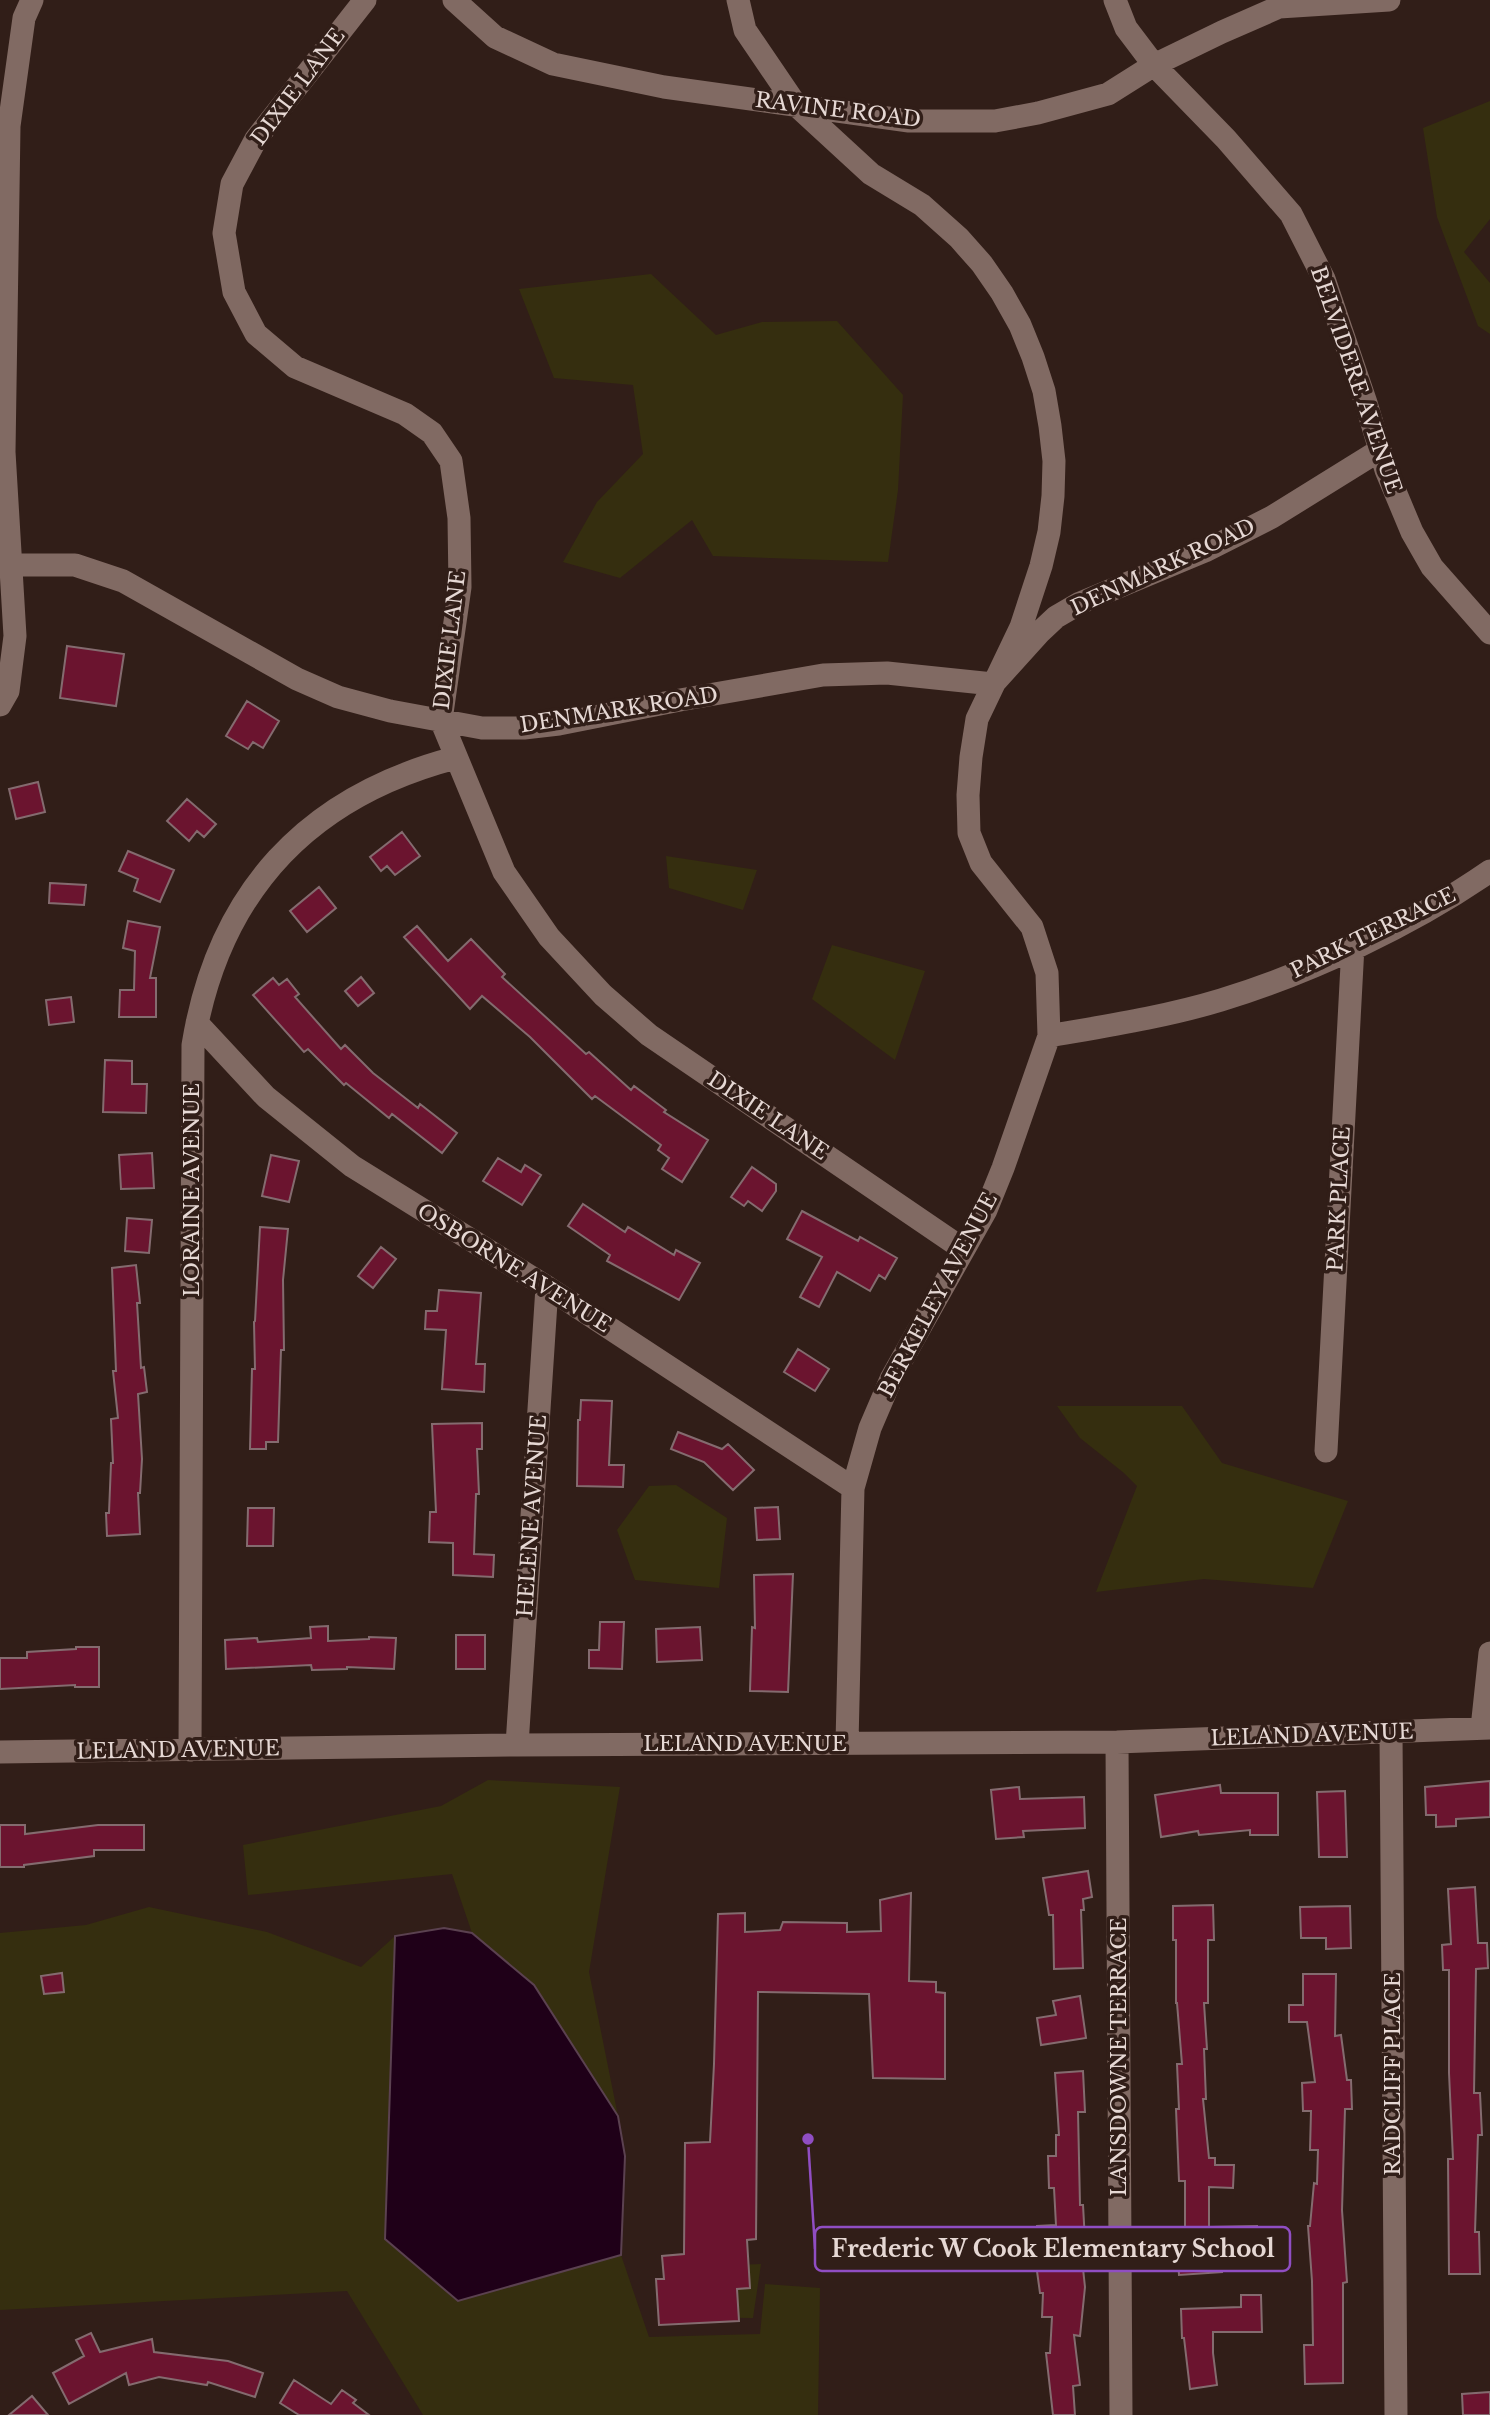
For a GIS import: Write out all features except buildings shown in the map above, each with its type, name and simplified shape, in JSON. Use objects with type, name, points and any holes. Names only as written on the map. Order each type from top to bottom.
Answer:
[{"type":"street","points":[[0,705],[8,691],[15,636],[4,452],[9,126],[24,18],[32,0]]},
{"type":"street","name":"DIXIE LANE","points":[[365,0],[256,139],[232,184],[224,233],[234,292],[256,334],[295,367],[405,414],[432,433],[451,461],[459,518],[460,587],[440,720],[504,872],[549,937],[603,995],[649,1035],[963,1249]]},
{"type":"street","name":"RAVINE ROAD","points":[[454,0],[495,37],[553,64],[664,87],[909,121],[995,121],[1038,113],[1108,94],[1154,65],[1279,8],[1389,0]]},
{"type":"street","name":"BERKELEY AVENUE","points":[[737,0],[746,30],[796,106],[871,174],[922,205],[959,238],[982,264],[1002,293],[1020,325],[1044,391],[1054,461],[1052,508],[1041,566],[1025,618],[977,719],[968,795],[969,832],[981,863],[1032,927],[1047,973],[1049,1036],[986,1210],[891,1379],[870,1428],[853,1488],[847,1743]]},
{"type":"street","name":"BELVIDERE AVENUE","points":[[1115,0],[1126,28],[1154,65],[1226,139],[1291,214],[1324,279],[1386,470],[1412,532],[1433,566],[1490,633]]},
{"type":"street","name":"DENMARK ROAD","points":[[10,565],[75,565],[123,581],[297,679],[338,697],[390,712],[482,728],[524,728],[823,676],[887,673],[993,684],[1056,617],[1080,603],[1205,551],[1272,517],[1380,450]]},
{"type":"street","name":"LORAINE AVENUE","points":[[190,1750],[193,1045],[208,976],[221,944],[243,904],[278,858],[312,826],[359,793],[390,778],[455,758]]},
{"type":"street","name":"PARK TERRACE","points":[[1049,1036],[1130,1022],[1220,1000],[1308,968],[1436,904],[1490,870]]},
{"type":"street","name":"PARK PLACE","points":[[1325,1451],[1353,946]]},
{"type":"street","name":"OSBORNE AVENUE","points":[[197,1023],[266,1097],[352,1167],[547,1287],[853,1488]]},
{"type":"street","name":"HELENE AVENUE","points":[[517,1745],[547,1287]]},
{"type":"street","points":[[1486,1728],[1490,1653]]},
{"type":"street","name":"LELAND AVENUE","points":[[0,1752],[517,1745],[1117,1742],[1486,1728]]},
{"type":"street","name":"RADCLIFF PLACE","points":[[1391,1733],[1396,2415]]},
{"type":"street","name":"LANSDOWNE TERRACE","points":[[1117,1742],[1121,2415]]},
{"type":"shaded area","points":[[1490,101],[1490,219],[1464,252],[1490,283],[1490,334],[1478,326],[1437,217],[1423,128]]},
{"type":"shaded area","points":[[651,274],[716,335],[762,322],[837,321],[903,395],[898,490],[888,562],[713,556],[692,520],[620,578],[563,562],[597,502],[643,454],[633,385],[554,378],[519,289]]},
{"type":"shaded area","points":[[666,856],[757,870],[743,910],[669,888]]},
{"type":"shaded area","points":[[832,945],[925,971],[895,1060],[812,999]]},
{"type":"shaded area","points":[[1057,1406],[1182,1406],[1222,1463],[1348,1501],[1313,1588],[1204,1579],[1096,1592],[1137,1486],[1080,1438]]},
{"type":"shaded area","points":[[676,1485],[727,1518],[719,1588],[635,1580],[617,1530],[649,1486]]},
{"type":"shaded area","points":[[488,1780],[620,1787],[589,1972],[618,2116],[534,1985],[472,1933],[452,1874],[248,1895],[243,1845],[441,1806]]},
{"type":"shaded area","points":[[149,1907],[267,1932],[361,1967],[395,1936],[385,2239],[458,2301],[621,2255],[649,2337],[760,2334],[765,2284],[820,2288],[818,2415],[423,2415],[347,2291],[0,2310],[0,1933],[86,1925]]},
{"type":"shaded area","points":[[444,1928],[472,1933],[534,1985],[618,2116],[625,2156],[621,2255],[458,2301],[385,2239],[395,1936]]},
{"type":"shaded area","points":[[761,2264],[753,2318],[665,2317],[663,2268]]},
{"type":"place","name":"Frederic W Cook Elementary School","points":[[808,2139]]}]
